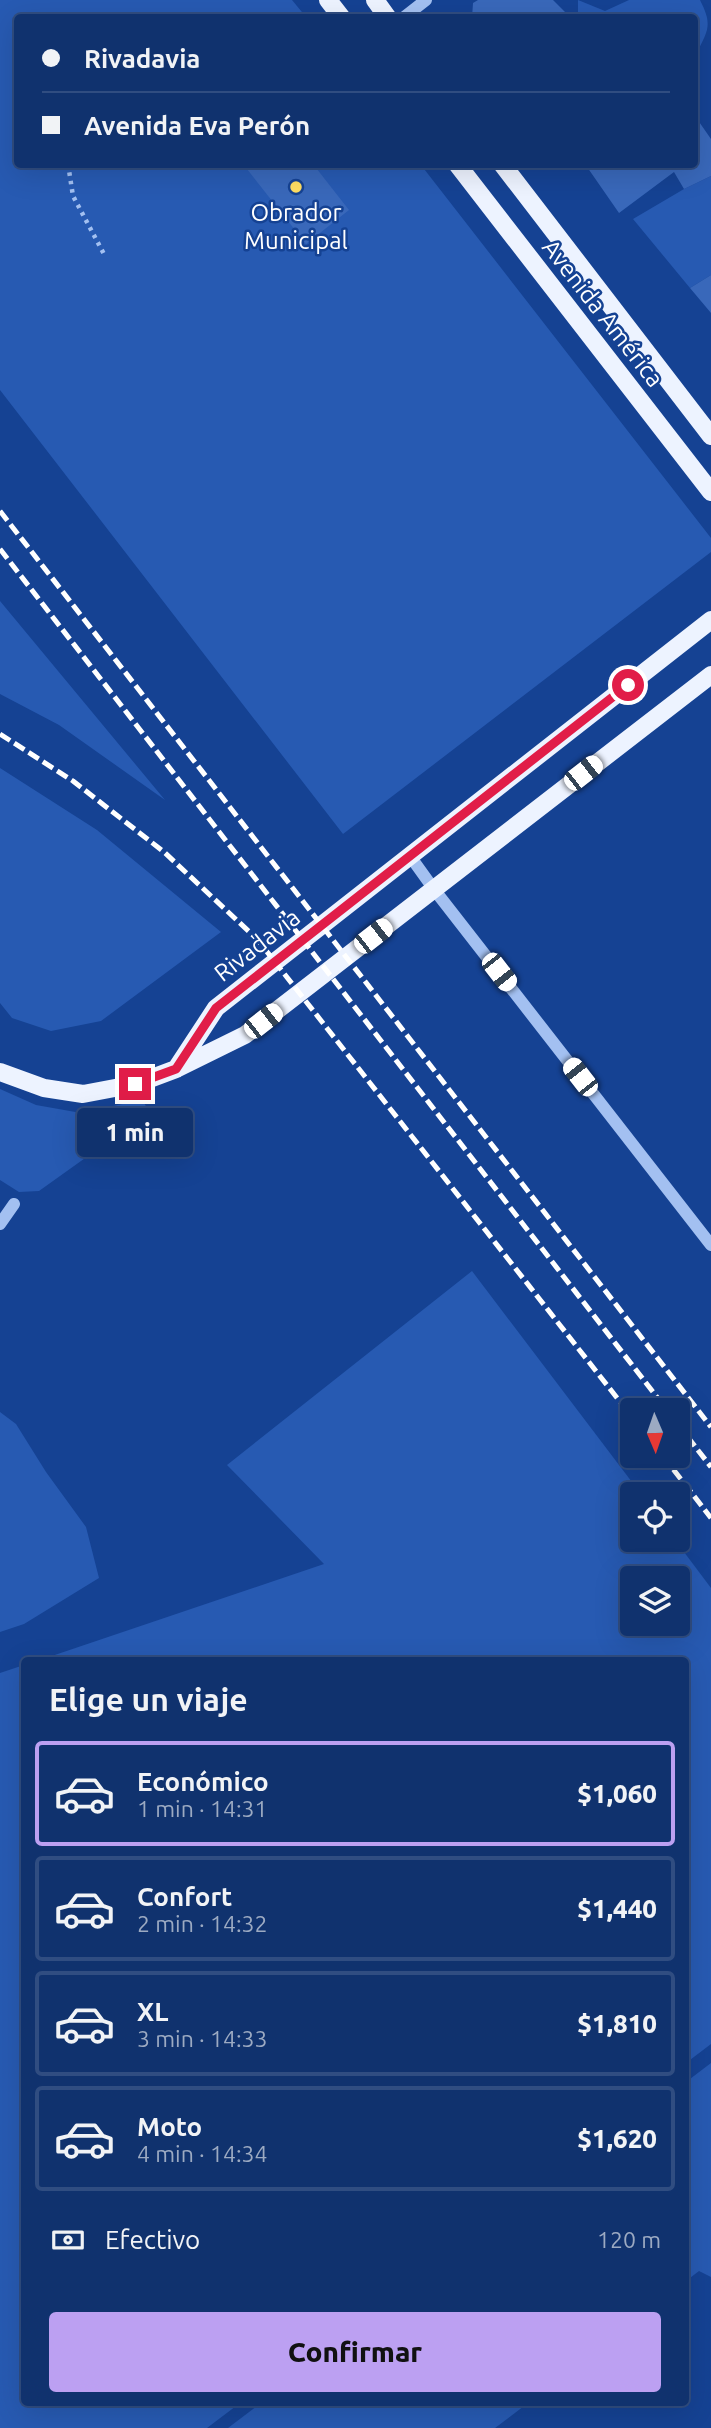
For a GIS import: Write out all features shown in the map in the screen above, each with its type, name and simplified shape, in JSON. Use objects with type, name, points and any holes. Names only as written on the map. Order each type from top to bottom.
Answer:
[{"type":"main road","points":[[328,0],[339,14]]},
{"type":"main road","name":"Avenida América","points":[[460,168],[711,492]]},
{"type":"main road","name":"Avenida América","points":[[505,168],[711,436]]},
{"type":"main road","name":"Rivadavia","points":[[176,1069],[216,1008],[711,620]]},
{"type":"main road","points":[[0,1072],[44,1088],[83,1094],[135,1084],[176,1069],[245,1035],[711,675]]},
{"type":"street","points":[[408,14],[426,0]]},
{"type":"street","points":[[410,856],[711,1245]]},
{"type":"street","points":[[0,1224],[14,1204]]},
{"type":"path","points":[[69,168],[73,196],[105,256]]},
{"type":"shaded area","points":[[0,0],[292,0],[304,14],[14,14],[14,168],[423,168],[711,538],[711,552],[343,834],[0,390]]},
{"type":"shaded area","points":[[578,0],[605,11],[629,0],[700,0],[708,25],[698,50],[698,14],[578,12]]},
{"type":"shaded area","points":[[711,176],[711,275],[690,288],[633,219]]},
{"type":"shaded area","points":[[0,601],[165,800],[59,725],[0,694]]},
{"type":"shaded area","points":[[0,768],[97,830],[221,932],[101,1021],[51,1031],[12,1018],[0,1003]]},
{"type":"shaded area","points":[[0,1089],[36,1105],[81,1113],[136,1101],[143,1101],[148,1110],[144,1116],[39,1191],[19,1192],[0,1180]]},
{"type":"shaded area","points":[[472,1271],[632,1482],[620,1482],[620,1552],[684,1552],[711,1588],[711,2044],[689,2061],[689,1657],[49,1657],[324,1564],[227,1465]]},
{"type":"shaded area","points":[[0,1412],[16,1424],[46,1472],[86,1527],[99,1578],[24,1624],[0,1632]]},
{"type":"shaded area","points":[[21,1666],[21,2406],[236,2406],[207,2428],[0,2428],[0,1673]]},
{"type":"shaded area","points":[[711,2063],[711,2277],[699,2271],[689,2279],[689,2080]]},
{"type":"shaded area","points":[[257,2406],[524,2406],[495,2428],[228,2428]]},
{"type":"building","points":[[478,0],[553,0],[567,14],[472,14],[473,3]]},
{"type":"building","points":[[698,120],[711,139],[711,176],[684,189],[674,172],[619,213],[588,168],[698,168]]},
{"type":"building","name":"Obrador Municipal","points":[[246,168],[316,168],[349,210],[306,244]]},
{"type":"building","points":[[711,275],[711,313],[690,288]]},
{"type":"railway","points":[[0,511],[711,1427]]},
{"type":"railway","points":[[0,549],[658,1398]]},
{"type":"railway","points":[[0,734],[73,781],[164,852],[257,939],[620,1402]]},
{"type":"railway","points":[[690,1440],[711,1467]]},
{"type":"railway","points":[[672,1468],[711,1518]]},
{"type":"place","name":"Obrador Municipal","points":[[296,187]]},
{"type":"route","points":[[135,1084],[176,1069],[216,1008],[628,685]]}]
